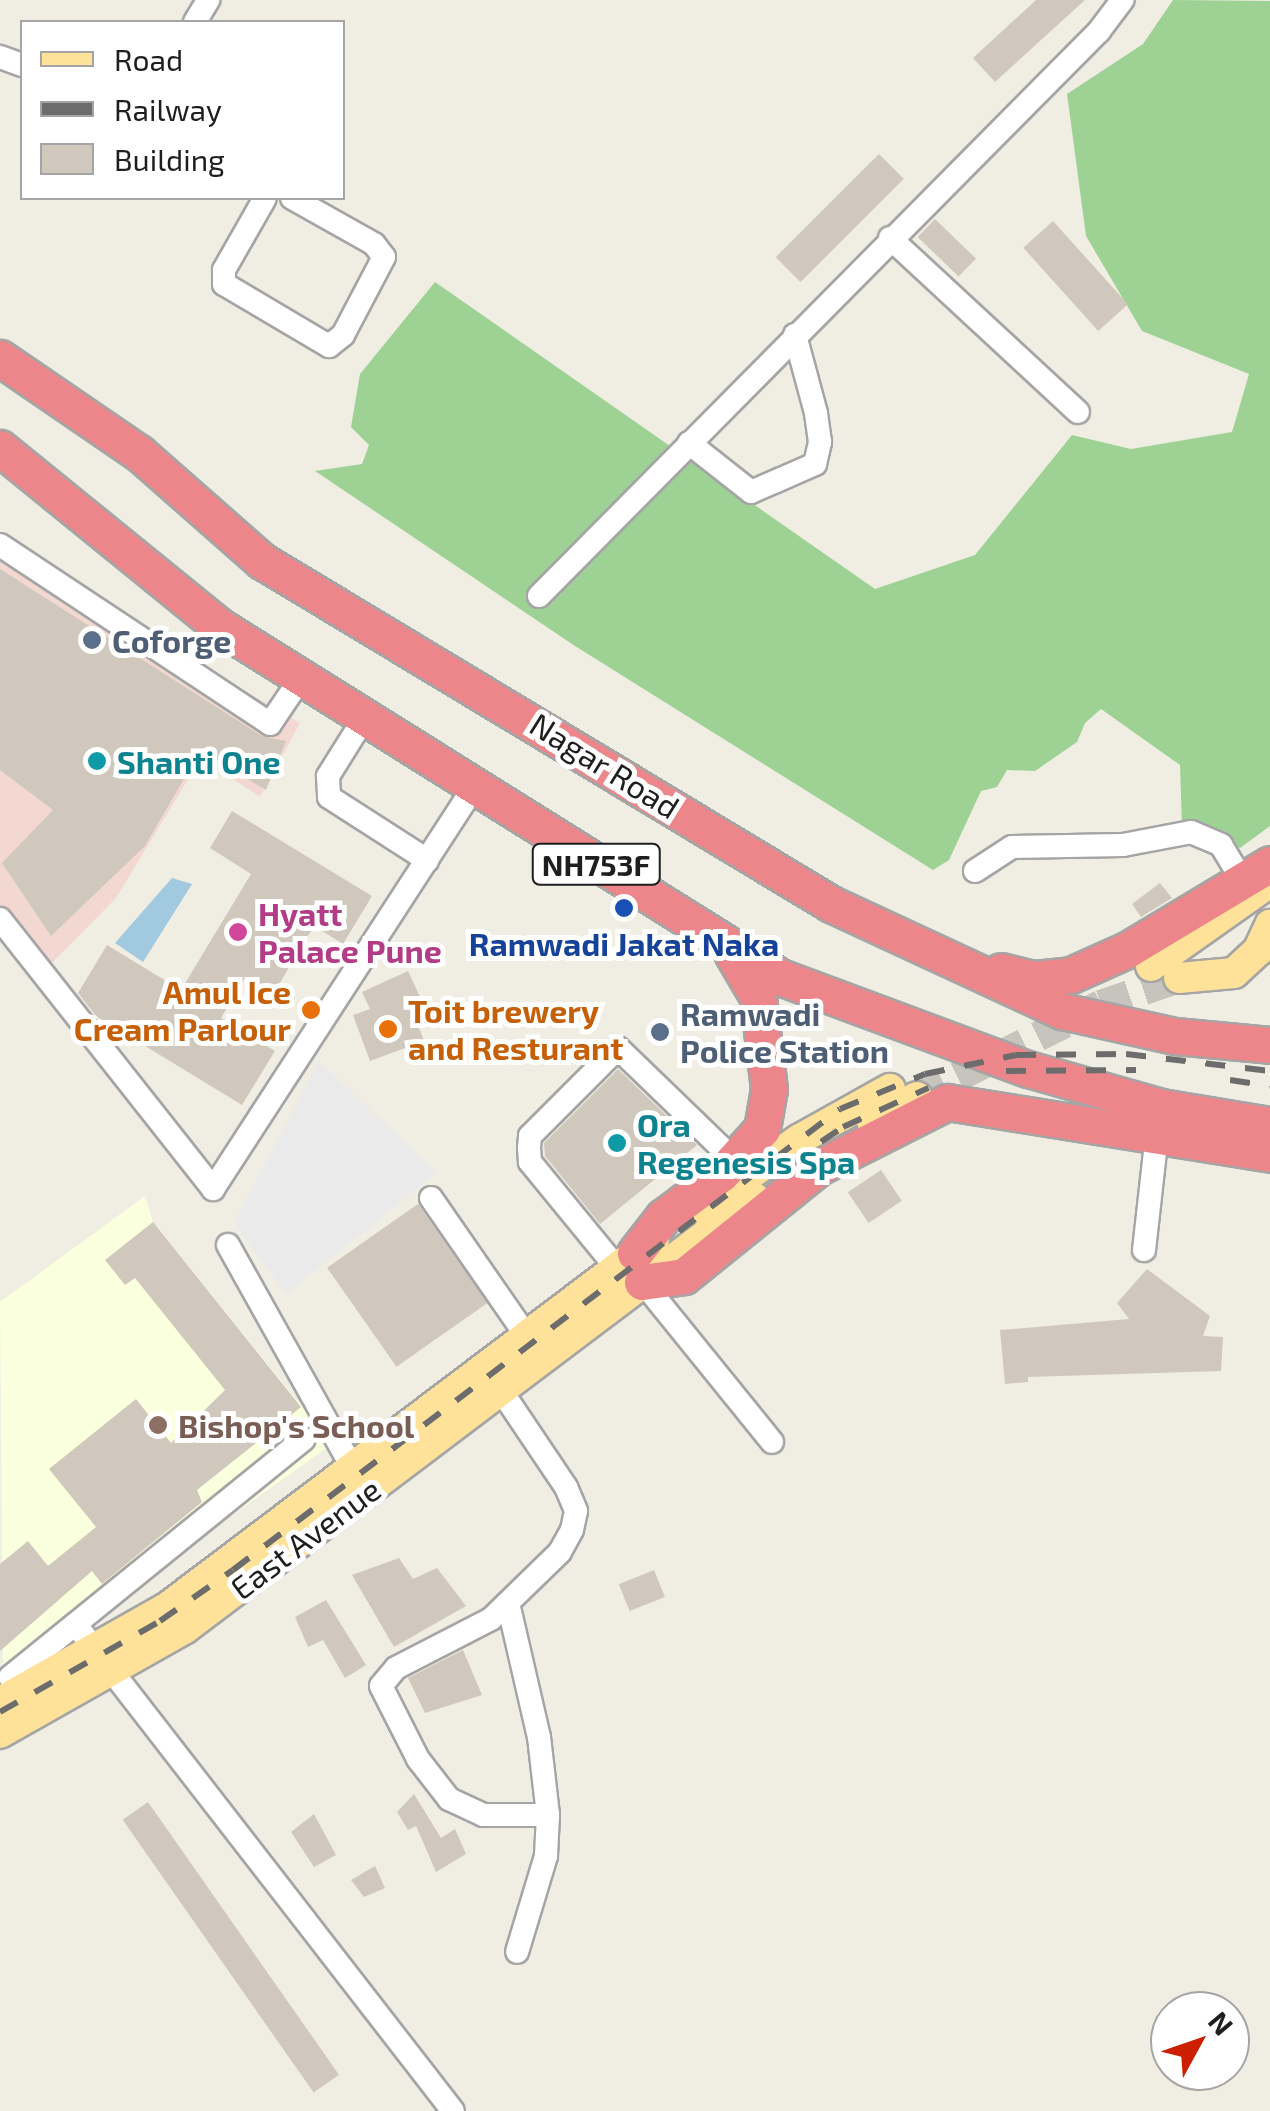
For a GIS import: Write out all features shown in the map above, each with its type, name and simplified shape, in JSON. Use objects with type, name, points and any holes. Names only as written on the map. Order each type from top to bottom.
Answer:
[{"type":"highway","name":"Nagar Road","points":[[8,371],[139,454],[262,561],[831,904],[1062,1011],[1175,1036],[1270,1045]]},
{"type":"highway","name":"NH753F","points":[[0,448],[219,626],[303,675],[474,787],[780,977],[1159,1120],[1270,1125]]},
{"type":"highway","points":[[942,957],[1034,979],[1071,975],[1127,950],[1261,876]]},
{"type":"highway","points":[[724,944],[758,997],[769,1089],[762,1130],[735,1161],[662,1217],[630,1265],[684,1276],[819,1167],[946,1102],[1159,1120],[1270,1154]]},
{"type":"main road","points":[[1261,876],[1165,972],[1234,973],[1258,952],[1270,925]]},
{"type":"main road","points":[[630,1265],[912,1088]]},
{"type":"main road","name":"East Avenue","points":[[0,1733],[104,1661],[168,1607],[484,1366],[630,1265]]},
{"type":"main road","name":"East Avenue","points":[[8,1684],[104,1661],[196,1620],[502,1392],[630,1265]]},
{"type":"street","points":[[539,596],[1099,31],[1122,0]]},
{"type":"street","points":[[264,200],[224,270],[224,284],[329,346],[343,335],[384,257],[374,244],[296,200]]},
{"type":"street","points":[[890,238],[1078,412]]},
{"type":"street","points":[[689,443],[751,492],[814,464],[820,442],[816,414],[795,335]]},
{"type":"street","points":[[0,545],[270,724],[303,675]]},
{"type":"street","points":[[365,717],[328,776],[329,796],[427,860]]},
{"type":"street","points":[[0,919],[213,1188],[474,787]]},
{"type":"street","points":[[975,872],[1012,848],[1123,844],[1191,832],[1221,844],[1261,876]]},
{"type":"street","points":[[735,1161],[618,1048],[530,1136],[528,1148],[530,1162],[630,1265],[772,1442]]},
{"type":"street","points":[[1144,1250],[1159,1120]]},
{"type":"street","points":[[431,1198],[526,1335]]},
{"type":"street","points":[[228,1245],[352,1468]]},
{"type":"street","points":[[484,1366],[576,1511],[560,1552],[508,1603],[384,1676],[381,1686],[418,1760],[448,1799],[484,1815],[548,1814]]},
{"type":"street","points":[[8,1684],[304,1439]]},
{"type":"street","points":[[508,1603],[539,1737],[548,1814],[546,1856],[517,1952]]},
{"type":"street","points":[[76,1625],[453,2111]]},
{"type":"shaded area","name":"Shanti One","points":[[0,549],[300,723],[260,797],[201,758],[116,898],[46,969],[0,913]]},
{"type":"shaded area","points":[[319,1061],[437,1173],[286,1294],[234,1223]]},
{"type":"shaded area","name":"Bishop's School","points":[[145,1196],[153,1222],[332,1444],[3,1679],[0,1302]]},
{"type":"green space","points":[[1173,0],[1270,1],[1270,826],[1240,848],[1182,826],[1180,765],[1101,709],[1085,723],[1077,742],[1035,771],[1007,770],[997,787],[981,791],[949,860],[933,870],[575,646],[315,471],[362,464],[369,445],[351,427],[360,374],[435,282],[875,589],[975,555],[1072,435],[1131,449],[1232,432],[1249,374],[1142,331],[1086,236],[1067,94],[1143,44]]},
{"type":"water","points":[[172,878],[192,884],[143,962],[115,943]]},
{"type":"building","points":[[1036,0],[1085,0],[995,82],[973,58]]},
{"type":"building","points":[[879,154],[904,179],[801,282],[776,257]]},
{"type":"building","points":[[935,219],[976,259],[959,277],[918,237]]},
{"type":"building","points":[[1053,221],[1128,304],[1098,331],[1023,248]]},
{"type":"building","name":"Shanti One","points":[[0,569],[262,736],[286,741],[266,790],[200,751],[145,846],[51,936],[2,863],[53,810],[0,770]]},
{"type":"building","points":[[232,811],[372,896],[343,944],[314,926],[272,996],[244,979],[221,1018],[275,1051],[242,1105],[96,1016],[78,993],[107,945],[181,990],[251,874],[210,848]]},
{"type":"building","points":[[1160,883],[1172,898],[1141,917],[1132,904]]},
{"type":"building","points":[[408,971],[421,999],[410,1004],[424,1041],[370,1061],[353,1015],[370,1009],[362,992]]},
{"type":"building","name":"Ora Regenesis Spa","points":[[618,1069],[697,1145],[600,1224],[545,1156],[544,1143]]},
{"type":"building","points":[[881,1170],[902,1201],[869,1223],[848,1192]]},
{"type":"building","points":[[418,1204],[487,1303],[396,1367],[327,1268]]},
{"type":"building","points":[[153,1222],[301,1407],[197,1490],[202,1502],[102,1584],[92,1571],[0,1651],[0,1564],[28,1541],[48,1566],[96,1527],[49,1469],[136,1399],[171,1443],[225,1390],[135,1278],[125,1285],[105,1260]]},
{"type":"building","points":[[1147,1269],[1210,1316],[1203,1336],[1223,1337],[1221,1371],[1028,1377],[1028,1382],[1005,1384],[1000,1330],[1129,1319],[1117,1303]]},
{"type":"building","points":[[399,1558],[413,1579],[437,1568],[466,1606],[394,1647],[352,1575]]},
{"type":"building","points":[[654,1570],[665,1597],[630,1611],[619,1584]]},
{"type":"building","points":[[326,1600],[366,1665],[345,1678],[323,1640],[308,1647],[295,1617]]},
{"type":"building","points":[[463,1650],[482,1695],[425,1713],[408,1678]]},
{"type":"building","points":[[414,1794],[441,1838],[455,1829],[466,1854],[436,1872],[416,1826],[408,1830],[397,1812]]},
{"type":"building","points":[[148,1802],[339,2075],[314,2093],[123,1820]]},
{"type":"building","points":[[314,1814],[336,1855],[314,1867],[291,1832]]},
{"type":"building","points":[[375,1866],[385,1888],[364,1897],[351,1880]]},
{"type":"tunnel","points":[[917,1097],[1101,1005],[1179,978]]},
{"type":"railway","points":[[0,1712],[160,1621],[233,1570],[840,1109],[925,1074],[1016,1055],[1126,1054],[1270,1071]]},
{"type":"railway","points":[[1006,1071],[1136,1070]]},
{"type":"railway","points":[[1230,1080],[1270,1086]]},
{"type":"railway","points":[[788,1164],[843,1127],[928,1088]]},
{"type":"place","name":"Coforge","points":[[92,640]]},
{"type":"place","name":"Shanti One","points":[[97,761]]},
{"type":"place","name":"Ramwadi Jakat Naka","points":[[624,908]]},
{"type":"place","name":"Hyatt Palace Pune","points":[[238,932]]},
{"type":"place","name":"Amul Ice Cream Parlour","points":[[311,1010]]},
{"type":"place","name":"Toit brewery and Resturant","points":[[388,1029]]},
{"type":"place","name":"Ramwadi Police Station","points":[[660,1032]]},
{"type":"place","name":"Ora Regenesis Spa","points":[[617,1143]]},
{"type":"place","name":"Bishop's School","points":[[158,1425]]}]
